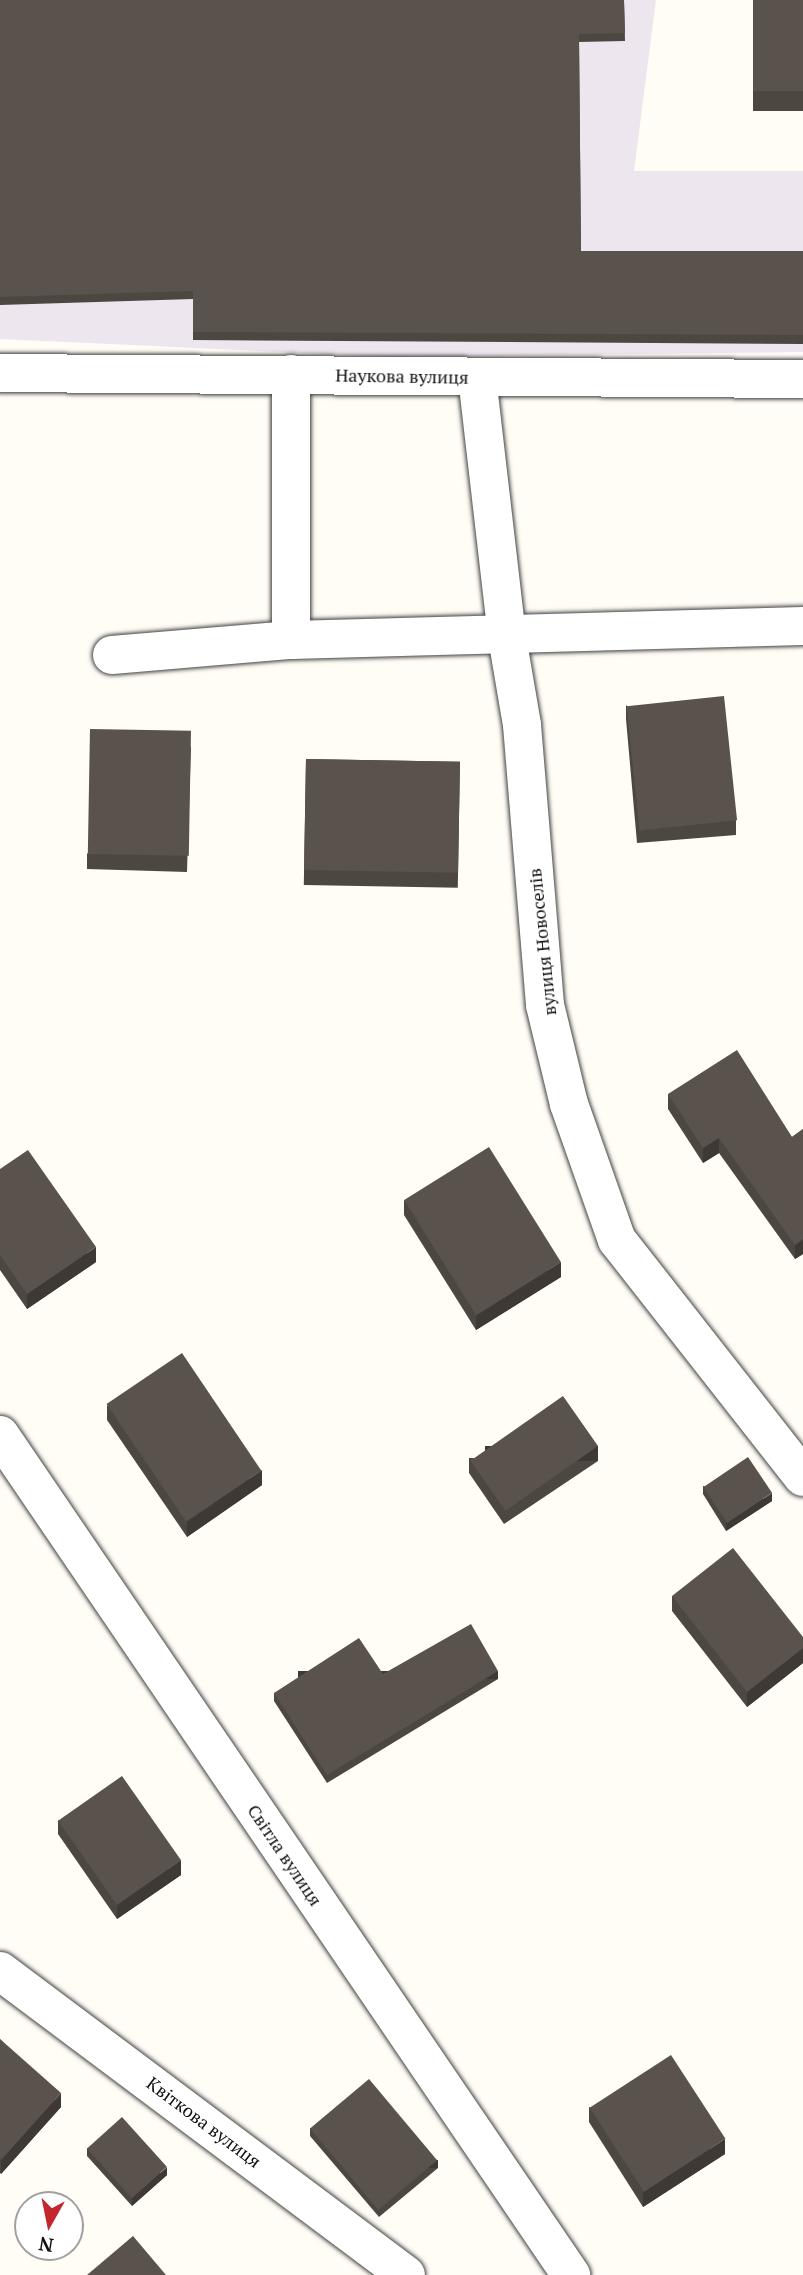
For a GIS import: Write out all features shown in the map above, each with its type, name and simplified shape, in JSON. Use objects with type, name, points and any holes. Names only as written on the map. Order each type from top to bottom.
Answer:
[{"type":"street","name":"Наукова вулиця","points":[[0,373],[803,379]]},
{"type":"street","points":[[290,640],[291,374]]},
{"type":"street","name":"вулиця Новоселів","points":[[477,377],[506,637],[522,725],[545,1005],[573,1117],[617,1240],[803,1477]]},
{"type":"street","points":[[112,655],[290,640],[506,637],[803,626]]},
{"type":"street","name":"Світла вулиця","points":[[0,1435],[571,2275]]},
{"type":"street","name":"Квіткова вулиця","points":[[0,1971],[406,2275]]},
{"type":"shaded area","points":[[0,0],[656,0],[634,171],[803,171],[803,352],[389,357],[0,339]]},
{"type":"building","points":[[0,0],[624,0],[625,33],[579,34],[581,251],[803,251],[803,335],[193,332],[193,291],[0,297]]},
{"type":"building","points":[[753,0],[803,0],[803,91],[753,91]]},
{"type":"building","points":[[724,696],[737,820],[640,831],[627,706]]},
{"type":"building","points":[[90,729],[191,731],[189,856],[88,854]]},
{"type":"building","points":[[306,759],[460,762],[458,873],[304,870]]},
{"type":"building","points":[[737,1050],[792,1137],[803,1129],[803,1239],[795,1245],[719,1138],[703,1148],[668,1094]]},
{"type":"building","points":[[489,1147],[561,1262],[476,1315],[404,1200]]},
{"type":"building","points":[[28,1150],[96,1247],[27,1294],[0,1255],[0,1169]]},
{"type":"building","points":[[182,1353],[261,1471],[186,1522],[107,1404]]},
{"type":"building","points":[[563,1396],[598,1446],[505,1511],[470,1461]]},
{"type":"building","points":[[748,1457],[772,1493],[727,1523],[703,1487]]},
{"type":"building","points":[[733,1548],[803,1637],[803,1648],[747,1692],[672,1596]]},
{"type":"building","points":[[471,1624],[498,1671],[327,1775],[274,1693],[359,1638],[383,1674]]},
{"type":"building","points":[[122,1776],[181,1860],[117,1905],[58,1821]]},
{"type":"building","points":[[0,2039],[61,2093],[1,2160],[0,2158]]},
{"type":"building","points":[[671,2055],[725,2139],[644,2192],[590,2108]]},
{"type":"building","points":[[369,2079],[437,2160],[378,2210],[310,2128]]},
{"type":"building","points":[[122,2117],[167,2167],[132,2198],[87,2148]]},
{"type":"building","points":[[133,2236],[166,2275],[87,2275]]}]
